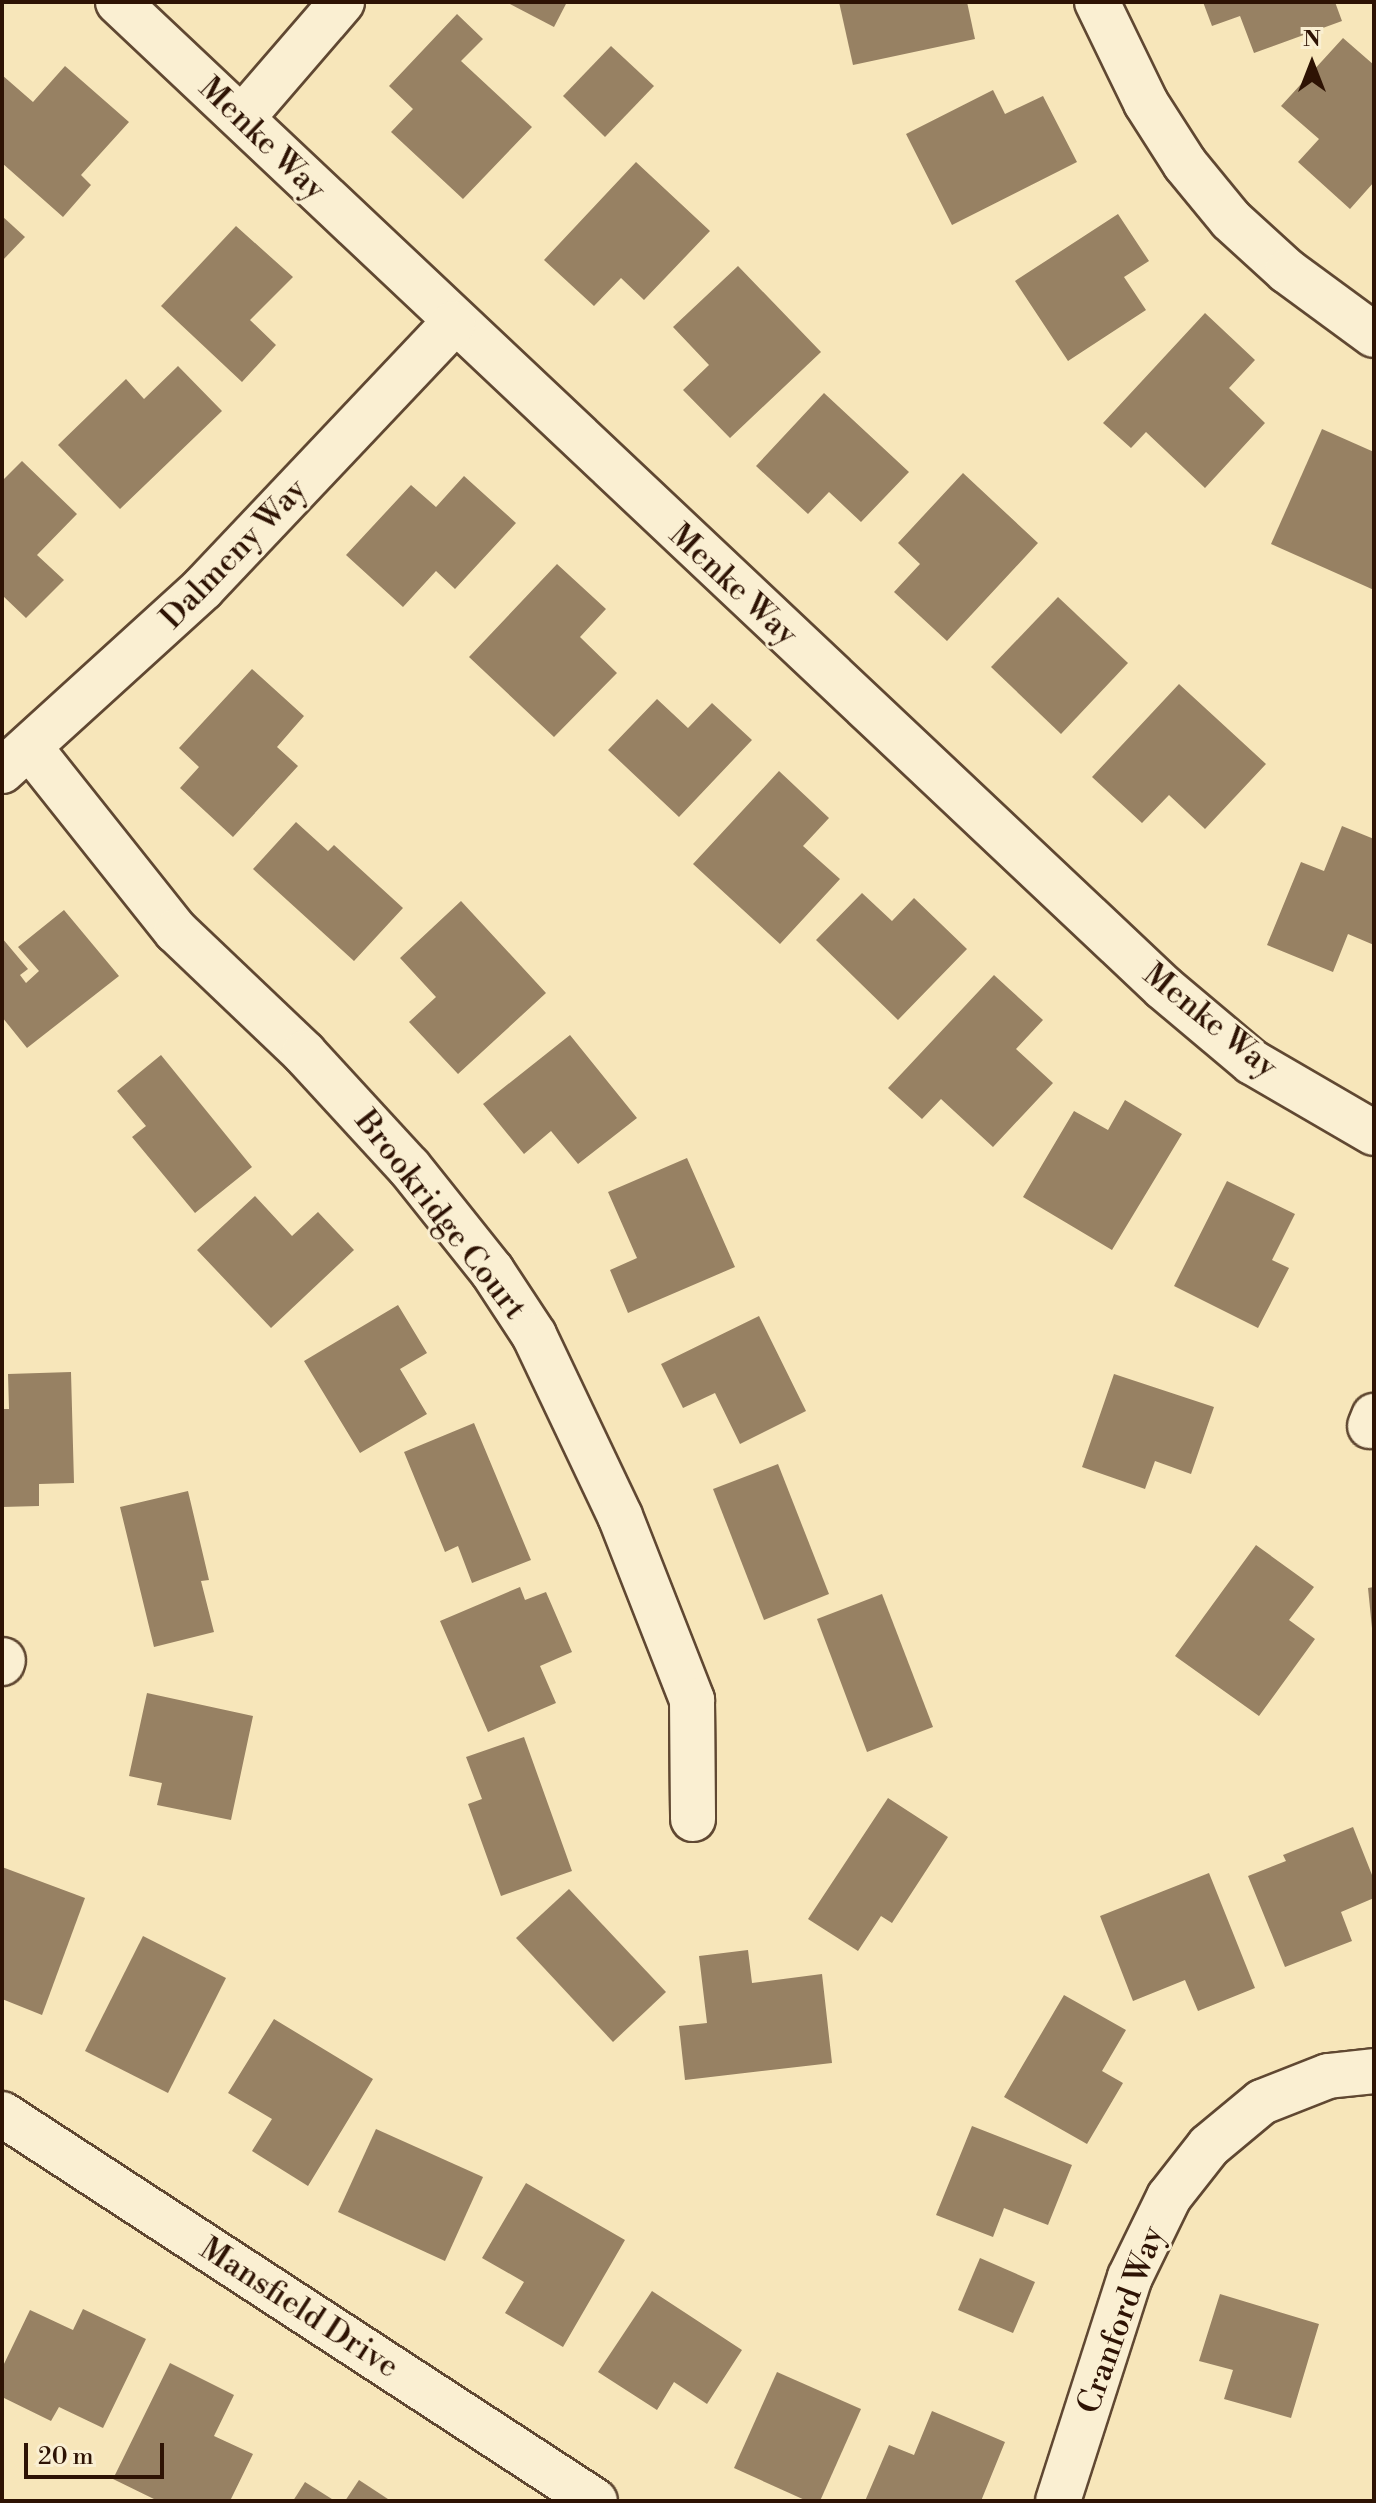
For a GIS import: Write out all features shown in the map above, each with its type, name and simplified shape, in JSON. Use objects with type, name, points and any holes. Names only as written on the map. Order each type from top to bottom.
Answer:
[{"type":"street","name":"Menke Way","points":[[118,2],[453,324],[1164,988],[1252,1062],[1374,1133]]},
{"type":"street","points":[[242,118],[342,2]]},
{"type":"street","points":[[1097,2],[1146,103],[1185,164],[1231,220],[1287,271],[1374,335]]},
{"type":"street","name":"Dalmeny Way","points":[[17,760],[203,588],[453,324]]},
{"type":"street","name":"Brookridge Court","points":[[17,760],[176,931],[304,1053],[409,1167],[492,1271],[534,1335],[620,1516],[692,1700],[693,1819]]},
{"type":"street","name":"Cranford Way","points":[[1058,2501],[1130,2277],[1169,2197],[1209,2146],[1262,2102],[1328,2076],[1374,2071]]},
{"type":"street","name":"Mansfield Drive","points":[[2,2114],[595,2501]]},
{"type":"building","points":[[506,2],[567,2],[554,27]]},
{"type":"building","points":[[839,2],[967,2],[975,39],[853,65]]},
{"type":"building","points":[[1203,2],[1335,2],[1342,21],[1254,53],[1240,16],[1212,26]]},
{"type":"building","points":[[457,14],[483,39],[461,61],[532,127],[463,199],[391,132],[413,109],[389,86]]},
{"type":"building","points":[[1343,38],[1374,65],[1374,182],[1350,209],[1298,162],[1319,139],[1281,106]]},
{"type":"building","points":[[611,46],[654,86],[605,137],[563,96]]},
{"type":"building","points":[[65,66],[129,122],[81,175],[91,185],[63,217],[2,163],[2,75],[33,102]]},
{"type":"building","points":[[993,90],[1005,114],[1043,96],[1077,162],[952,225],[906,134]]},
{"type":"building","points":[[636,162],[710,231],[644,300],[621,278],[594,306],[544,260]]},
{"type":"building","points":[[1118,214],[1149,261],[1124,277],[1146,310],[1068,361],[1015,281]]},
{"type":"building","points":[[2,216],[25,237],[2,261]]},
{"type":"building","points":[[236,226],[293,277],[250,320],[276,345],[242,382],[161,306]]},
{"type":"building","points":[[738,266],[821,352],[730,438],[683,390],[709,365],[673,327]]},
{"type":"building","points":[[1205,313],[1255,360],[1229,388],[1265,423],[1205,488],[1146,432],[1131,448],[1103,423]]},
{"type":"building","points":[[178,366],[222,411],[120,509],[58,445],[126,379],[144,399]]},
{"type":"building","points":[[824,393],[909,472],[861,522],[829,492],[808,514],[756,466]]},
{"type":"building","points":[[1322,429],[1374,452],[1374,590],[1271,544]]},
{"type":"building","points":[[22,461],[77,514],[37,555],[64,580],[26,618],[2,595],[2,481]]},
{"type":"building","points":[[963,473],[1038,543],[947,641],[894,592],[920,564],[898,543]]},
{"type":"building","points":[[464,476],[516,523],[455,589],[436,571],[403,607],[346,555],[411,485],[436,507]]},
{"type":"building","points":[[557,564],[606,609],[580,637],[617,673],[554,737],[469,657]]},
{"type":"building","points":[[1058,597],[1128,663],[1061,734],[991,667]]},
{"type":"building","points":[[252,669],[304,716],[277,747],[298,766],[233,837],[180,788],[199,767],[179,748]]},
{"type":"building","points":[[1179,684],[1266,764],[1205,829],[1169,795],[1142,823],[1092,777]]},
{"type":"building","points":[[657,699],[688,728],[712,703],[752,740],[679,817],[608,750]]},
{"type":"building","points":[[779,771],[829,818],[803,846],[840,879],[780,944],[693,864]]},
{"type":"building","points":[[296,822],[328,851],[334,845],[403,908],[354,961],[253,869]]},
{"type":"building","points":[[1342,826],[1374,839],[1374,945],[1348,934],[1333,972],[1267,945],[1301,862],[1324,871]]},
{"type":"building","points":[[862,893],[892,921],[914,898],[967,949],[898,1020],[816,940]]},
{"type":"building","points":[[461,901],[546,993],[458,1074],[409,1022],[436,997],[400,958]]},
{"type":"building","points":[[64,910],[119,976],[27,1048],[2,1017],[2,938],[28,969],[20,975],[26,983],[39,971],[18,947]]},
{"type":"building","points":[[994,975],[1043,1020],[1016,1049],[1053,1083],[993,1147],[941,1099],[922,1119],[888,1088]]},
{"type":"building","points":[[570,1035],[637,1118],[578,1164],[551,1131],[524,1154],[483,1104]]},
{"type":"building","points":[[161,1055],[252,1167],[195,1213],[132,1137],[146,1126],[117,1091]]},
{"type":"building","points":[[1125,1100],[1182,1134],[1112,1250],[1023,1197],[1074,1111],[1108,1130]]},
{"type":"building","points":[[687,1158],[735,1267],[628,1313],[610,1270],[637,1258],[608,1192]]},
{"type":"building","points":[[1227,1181],[1295,1214],[1272,1260],[1289,1268],[1258,1328],[1174,1286]]},
{"type":"building","points":[[255,1196],[292,1236],[318,1212],[354,1250],[271,1328],[197,1250]]},
{"type":"building","points":[[398,1305],[427,1353],[400,1369],[427,1414],[360,1453],[304,1361]]},
{"type":"building","points":[[759,1316],[806,1411],[740,1444],[715,1393],[683,1408],[661,1364]]},
{"type":"building","points":[[71,1372],[74,1483],[39,1484],[39,1506],[2,1507],[2,1409],[9,1409],[8,1374]]},
{"type":"building","points":[[1114,1374],[1214,1407],[1191,1474],[1155,1461],[1145,1489],[1082,1467]]},
{"type":"building","points":[[474,1423],[531,1560],[472,1583],[458,1546],[445,1552],[404,1452]]},
{"type":"building","points":[[778,1464],[829,1594],[764,1620],[713,1489]]},
{"type":"building","points":[[188,1491],[209,1580],[201,1581],[214,1632],[154,1647],[120,1507]]},
{"type":"building","points":[[1256,1545],[1314,1587],[1289,1620],[1315,1639],[1259,1716],[1175,1656]]},
{"type":"building","points":[[520,1587],[525,1600],[546,1592],[572,1652],[540,1666],[556,1703],[488,1732],[440,1621]]},
{"type":"building","points":[[1374,1587],[1374,1628],[1372,1628],[1368,1588]]},
{"type":"building","points":[[882,1594],[933,1727],[867,1752],[817,1619]]},
{"type":"building","points":[[147,1693],[253,1716],[231,1820],[157,1805],[162,1783],[129,1776]]},
{"type":"building","points":[[524,1737],[572,1871],[501,1896],[468,1804],[482,1799],[466,1757]]},
{"type":"building","points":[[888,1798],[948,1837],[892,1923],[881,1916],[858,1951],[808,1919]]},
{"type":"building","points":[[1353,1827],[1374,1880],[1374,1898],[1341,1912],[1352,1941],[1285,1967],[1248,1876],[1286,1861],[1283,1855]]},
{"type":"building","points":[[2,1867],[85,1898],[42,2015],[2,1999]]},
{"type":"building","points":[[1209,1873],[1255,1988],[1198,2011],[1185,1980],[1133,2001],[1100,1916]]},
{"type":"building","points":[[569,1889],[666,1992],[613,2042],[516,1938]]},
{"type":"building","points":[[143,1936],[226,1978],[168,2093],[85,2051]]},
{"type":"building","points":[[748,1950],[752,1983],[822,1974],[832,2063],[685,2080],[679,2026],[707,2023],[699,1956]]},
{"type":"building","points":[[1064,1995],[1126,2030],[1102,2071],[1123,2083],[1087,2144],[1004,2097]]},
{"type":"building","points":[[274,2019],[373,2079],[308,2186],[252,2151],[272,2119],[228,2093]]},
{"type":"building","points":[[972,2126],[1072,2165],[1048,2225],[1004,2208],[993,2237],[936,2215]]},
{"type":"building","points":[[376,2129],[483,2177],[445,2261],[338,2212]]},
{"type":"building","points":[[526,2183],[625,2240],[563,2347],[505,2313],[524,2282],[482,2258]]},
{"type":"building","points":[[980,2258],[1035,2282],[1013,2333],[958,2310]]},
{"type":"building","points":[[652,2291],[742,2350],[707,2404],[674,2382],[657,2410],[598,2372]]},
{"type":"building","points":[[1220,2294],[1319,2324],[1291,2418],[1224,2399],[1233,2370],[1199,2361]]},
{"type":"building","points":[[83,2309],[146,2339],[103,2428],[59,2407],[51,2421],[2,2397],[2,2368],[30,2310],[73,2330]]},
{"type":"building","points":[[170,2363],[234,2395],[214,2436],[253,2454],[230,2501],[158,2501],[113,2479]]},
{"type":"building","points":[[777,2372],[861,2409],[820,2501],[807,2501],[734,2468]]},
{"type":"building","points":[[932,2411],[1005,2442],[981,2501],[865,2501],[889,2445],[914,2455]]},
{"type":"building","points":[[359,2480],[391,2501],[345,2501]]},
{"type":"building","points":[[305,2482],[335,2501],[293,2501]]}]
